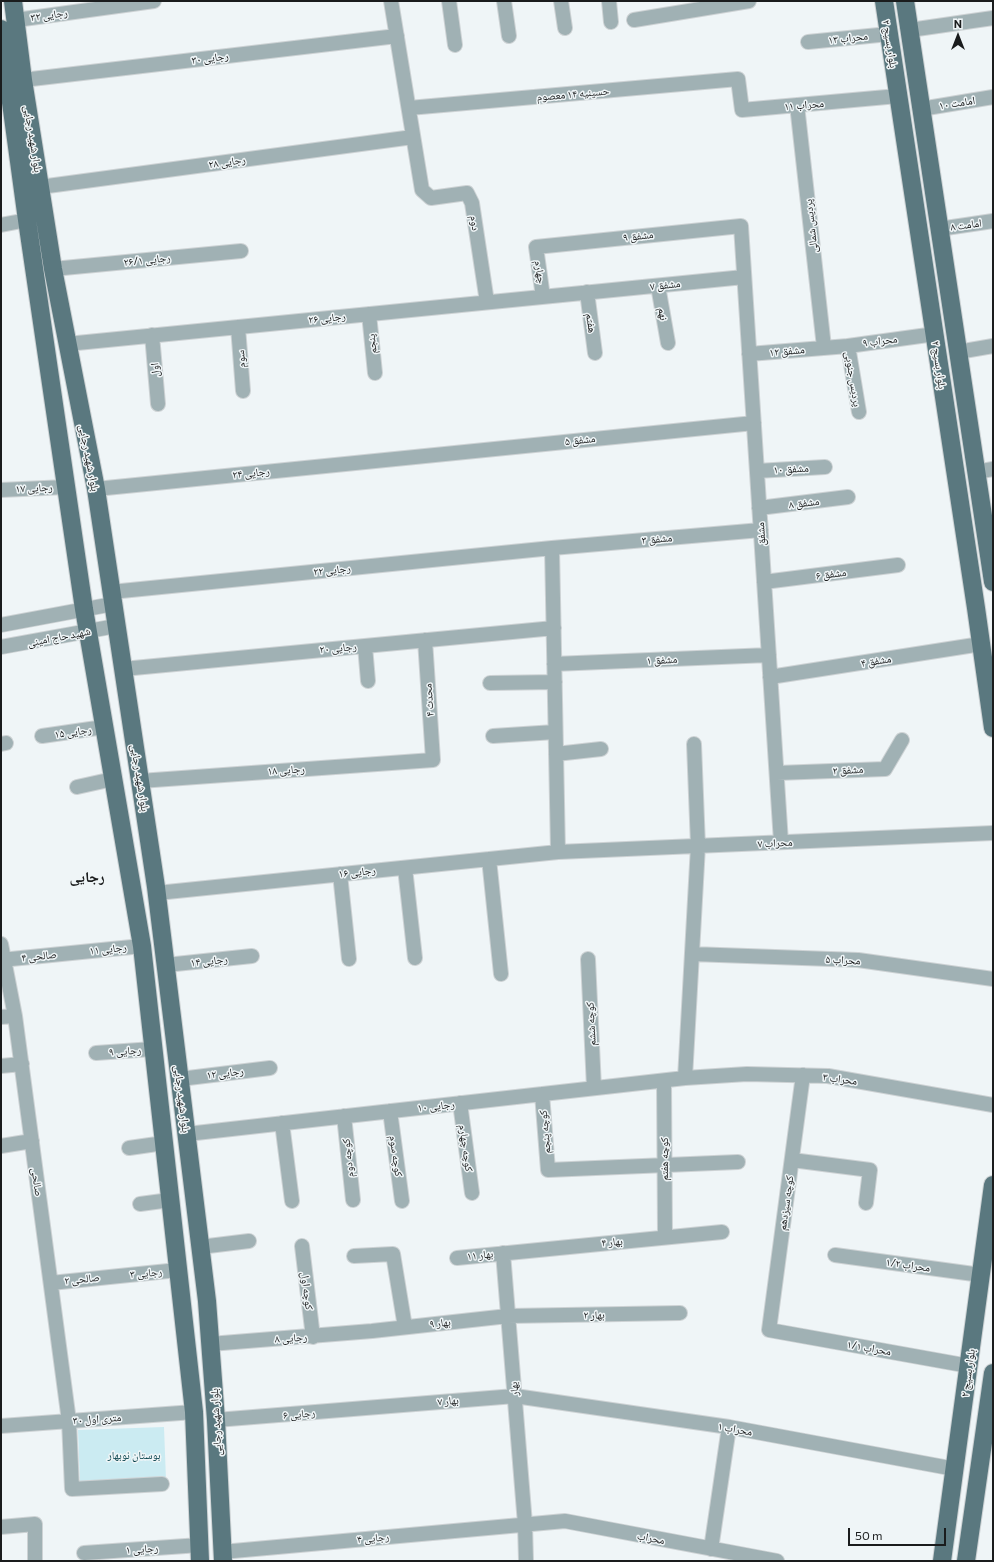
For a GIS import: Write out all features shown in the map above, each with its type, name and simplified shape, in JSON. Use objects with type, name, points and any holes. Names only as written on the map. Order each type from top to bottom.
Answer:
[{"type":"main road","name":"بلوار شهید رجایی","points":[[13,1],[8,24],[27,220],[84,609],[142,946],[194,1412],[200,1553]]},
{"type":"main road","name":"بلوار بسیج ۲","points":[[884,1],[993,728]]},
{"type":"main road","name":"بلوار بسیج ۲","points":[[905,1],[963,384],[985,470],[993,582]]},
{"type":"main road","name":"بلوار شهید رجایی","points":[[8,24],[24,80],[53,269],[96,488],[157,893],[200,1247],[210,1344],[216,1420],[222,1556]]},
{"type":"main road","name":"بلوار بسیج ۲","points":[[942,1561],[993,1185]]},
{"type":"main road","points":[[966,1561],[989,1429],[993,1373]]},
{"type":"street","name":"رجایی ۳۲","points":[[8,24],[154,1]]},
{"type":"street","points":[[391,1],[413,137]]},
{"type":"street","points":[[449,1],[455,45]]},
{"type":"street","points":[[504,1],[509,36]]},
{"type":"street","points":[[561,1],[565,28]]},
{"type":"street","points":[[609,1],[611,22]]},
{"type":"street","points":[[634,20],[705,5],[749,1]]},
{"type":"street","points":[[910,30],[993,18]]},
{"type":"street","name":"محراب ۱۳","points":[[808,42],[889,34]]},
{"type":"street","name":"رجایی ۳۰","points":[[24,80],[396,36]]},
{"type":"street","name":"محراب ۱۱","points":[[738,79],[742,110],[898,96]]},
{"type":"street","name":"حسینیه ۱۴ معصوم","points":[[408,108],[738,79]]},
{"type":"street","name":"امامت ۱۰","points":[[921,109],[993,97]]},
{"type":"street","name":"پردیس شمالی","points":[[797,105],[824,347]]},
{"type":"street","name":"رجایی ۲۸","points":[[40,187],[413,137]]},
{"type":"street","name":"دوم","points":[[413,137],[422,190],[431,198],[467,193],[472,203],[487,302]]},
{"type":"street","points":[[1,225],[27,220]]},
{"type":"street","name":"امامت ۸","points":[[939,229],[993,221]]},
{"type":"street","name":"مشفق ۹","points":[[536,246],[741,226]]},
{"type":"street","name":"مشفق","points":[[741,226],[781,842]]},
{"type":"street","name":"چهارم","points":[[536,246],[543,297]]},
{"type":"street","name":"رجایی ۲۶/۱","points":[[53,269],[241,251]]},
{"type":"street","name":"مشفق ۷","points":[[587,292],[744,277]]},
{"type":"street","name":"نهم","points":[[658,286],[668,343]]},
{"type":"street","name":"رجایی ۲۶","points":[[67,344],[587,292]]},
{"type":"street","name":"هفتم","points":[[587,292],[595,354]]},
{"type":"street","name":"پنجم","points":[[369,314],[375,373]]},
{"type":"street","name":"سوم","points":[[238,327],[244,391]]},
{"type":"street","name":"محراب ۹","points":[[824,347],[848,346],[934,334]]},
{"type":"street","name":"اول","points":[[152,335],[158,404]]},
{"type":"street","name":"پردیس جنوبی","points":[[848,346],[859,412]]},
{"type":"street","points":[[958,352],[993,346]]},
{"type":"street","name":"مشفق ۱۲","points":[[749,354],[824,347]]},
{"type":"street","points":[[942,387],[963,384]]},
{"type":"street","name":"مشفق ۵","points":[[406,458],[754,423]]},
{"type":"street","name":"رجایی ۲۴","points":[[96,488],[406,458]]},
{"type":"street","name":"مشفق ۱۰","points":[[757,471],[825,466]]},
{"type":"street","name":"رجایی ۱۷","points":[[1,490],[66,487]]},
{"type":"street","name":"مشفق ۸","points":[[760,508],[848,497]]},
{"type":"street","name":"مشفق ۳","points":[[552,548],[761,530]]},
{"type":"street","points":[[552,548],[558,852]]},
{"type":"street","name":"رجایی ۲۲","points":[[112,598],[552,548]]},
{"type":"street","name":"مشفق ۶","points":[[764,582],[898,565]]},
{"type":"street","name":"شهید حاج امینی","points":[[1,624],[84,609],[112,598]]},
{"type":"street","points":[[46,617],[52,620],[55,626],[54,633],[50,638]]},
{"type":"street","name":"شهید حاج امینی","points":[[1,648],[116,626]]},
{"type":"street","name":"رجایی ۲۰","points":[[123,669],[554,628]]},
{"type":"street","name":"محدث ۴","points":[[425,640],[433,760]]},
{"type":"street","name":"مشفق ۴","points":[[770,677],[981,644]]},
{"type":"street","points":[[365,646],[368,681]]},
{"type":"street","name":"مشفق ۱","points":[[554,664],[769,655]]},
{"type":"street","points":[[490,683],[554,682]]},
{"type":"street","name":"رجایی ۱۵","points":[[42,736],[104,727]]},
{"type":"street","points":[[493,736],[555,732]]},
{"type":"street","name":"مشفق ۲","points":[[777,774],[886,769],[902,740]]},
{"type":"street","points":[[685,1078],[698,846],[694,744]]},
{"type":"street","points":[[556,754],[601,749]]},
{"type":"street","name":"رجایی ۱۸","points":[[140,781],[433,760]]},
{"type":"street","points":[[76,786],[113,779]]},
{"type":"street","name":"محراب ۷","points":[[558,852],[993,833]]},
{"type":"street","name":"رجایی ۱۶","points":[[157,893],[558,852]]},
{"type":"street","points":[[489,859],[501,974]]},
{"type":"street","points":[[405,868],[416,958]]},
{"type":"street","points":[[340,874],[349,959]]},
{"type":"street","name":"صالحی","points":[[1,944],[8,1016],[22,1064],[69,1421],[72,1489],[162,1484]]},
{"type":"street","name":"رجایی ۱۱","points":[[74,952],[142,946]]},
{"type":"street","name":"صالحی ۴","points":[[3,960],[74,952]]},
{"type":"street","name":"محراب ۵","points":[[692,954],[858,960],[993,979]]},
{"type":"street","name":"رجایی ۱۴","points":[[166,965],[252,956]]},
{"type":"street","name":"کوچه ششم","points":[[588,959],[594,1088]]},
{"type":"street","name":"رجایی ۹","points":[[96,1053],[153,1050]]},
{"type":"street","points":[[1,1066],[22,1064]]},
{"type":"street","name":"رجایی ۱۲","points":[[180,1079],[270,1068]]},
{"type":"street","name":"محراب ۳","points":[[685,1078],[747,1074],[828,1076],[993,1105]]},
{"type":"street","name":"کوچه سیزدهم","points":[[769,1330],[803,1075]]},
{"type":"street","name":"رجایی ۱۰","points":[[186,1134],[685,1078]]},
{"type":"street","name":"کوچه هفتم","points":[[664,1081],[665,1238]]},
{"type":"street","name":"کوچه پنجم","points":[[542,1094],[548,1170],[664,1164]]},
{"type":"street","name":"کوچه چهارم","points":[[460,1103],[472,1193]]},
{"type":"street","name":"کوچه سوم","points":[[390,1111],[402,1201]]},
{"type":"street","name":"کوچه دوم","points":[[344,1116],[353,1200]]},
{"type":"street","points":[[282,1123],[292,1201]]},
{"type":"street","points":[[1,1146],[32,1141]]},
{"type":"street","points":[[129,1148],[164,1143]]},
{"type":"street","points":[[792,1160],[870,1170],[866,1204]]},
{"type":"street","points":[[664,1164],[738,1162]]},
{"type":"street","points":[[140,1204],[170,1200]]},
{"type":"street","name":"بهار ۴","points":[[503,1253],[722,1232]]},
{"type":"street","points":[[200,1247],[249,1241]]},
{"type":"street","name":"کوچه اول","points":[[302,1246],[313,1337]]},
{"type":"street","name":"بهار ۱۱","points":[[456,1258],[503,1253]]},
{"type":"street","name":"بهار","points":[[503,1253],[525,1524],[526,1561]]},
{"type":"street","points":[[354,1256],[393,1254],[405,1327]]},
{"type":"street","name":"محراب ۱/۲","points":[[835,1255],[981,1275]]},
{"type":"street","name":"رجایی ۳","points":[[114,1276],[178,1270]]},
{"type":"street","name":"صالحی ۲","points":[[50,1283],[114,1276]]},
{"type":"street","name":"بهار ۲","points":[[508,1316],[680,1313]]},
{"type":"street","name":"بهار ۹","points":[[372,1331],[508,1316]]},
{"type":"street","name":"محراب ۱/۱","points":[[769,1330],[969,1366]]},
{"type":"street","name":"رجایی ۸","points":[[210,1344],[313,1337],[372,1331]]},
{"type":"street","name":"بهار ۷","points":[[382,1407],[515,1396]]},
{"type":"street","name":"محراب ۱","points":[[515,1396],[729,1427],[955,1469]]},
{"type":"street","name":"رجایی ۶","points":[[216,1420],[382,1407]]},
{"type":"street","name":"۳۰ متری اول","points":[[1,1426],[194,1412]]},
{"type":"street","points":[[711,1549],[729,1427]]},
{"type":"street","name":"محراب","points":[[525,1524],[565,1521],[777,1561]]},
{"type":"street","points":[[1,1527],[35,1524],[35,1561]]},
{"type":"street","name":"رجایی ۴","points":[[222,1556],[525,1524]]},
{"type":"street","name":"رجایی ۱","points":[[84,1553],[200,1553]]},
{"type":"green space","name":"بوستان نوبهار","points":[[164,1427],[166,1480],[80,1484],[78,1430]]},
{"type":"district","name":"رجایی","points":[[87,877]]}]
